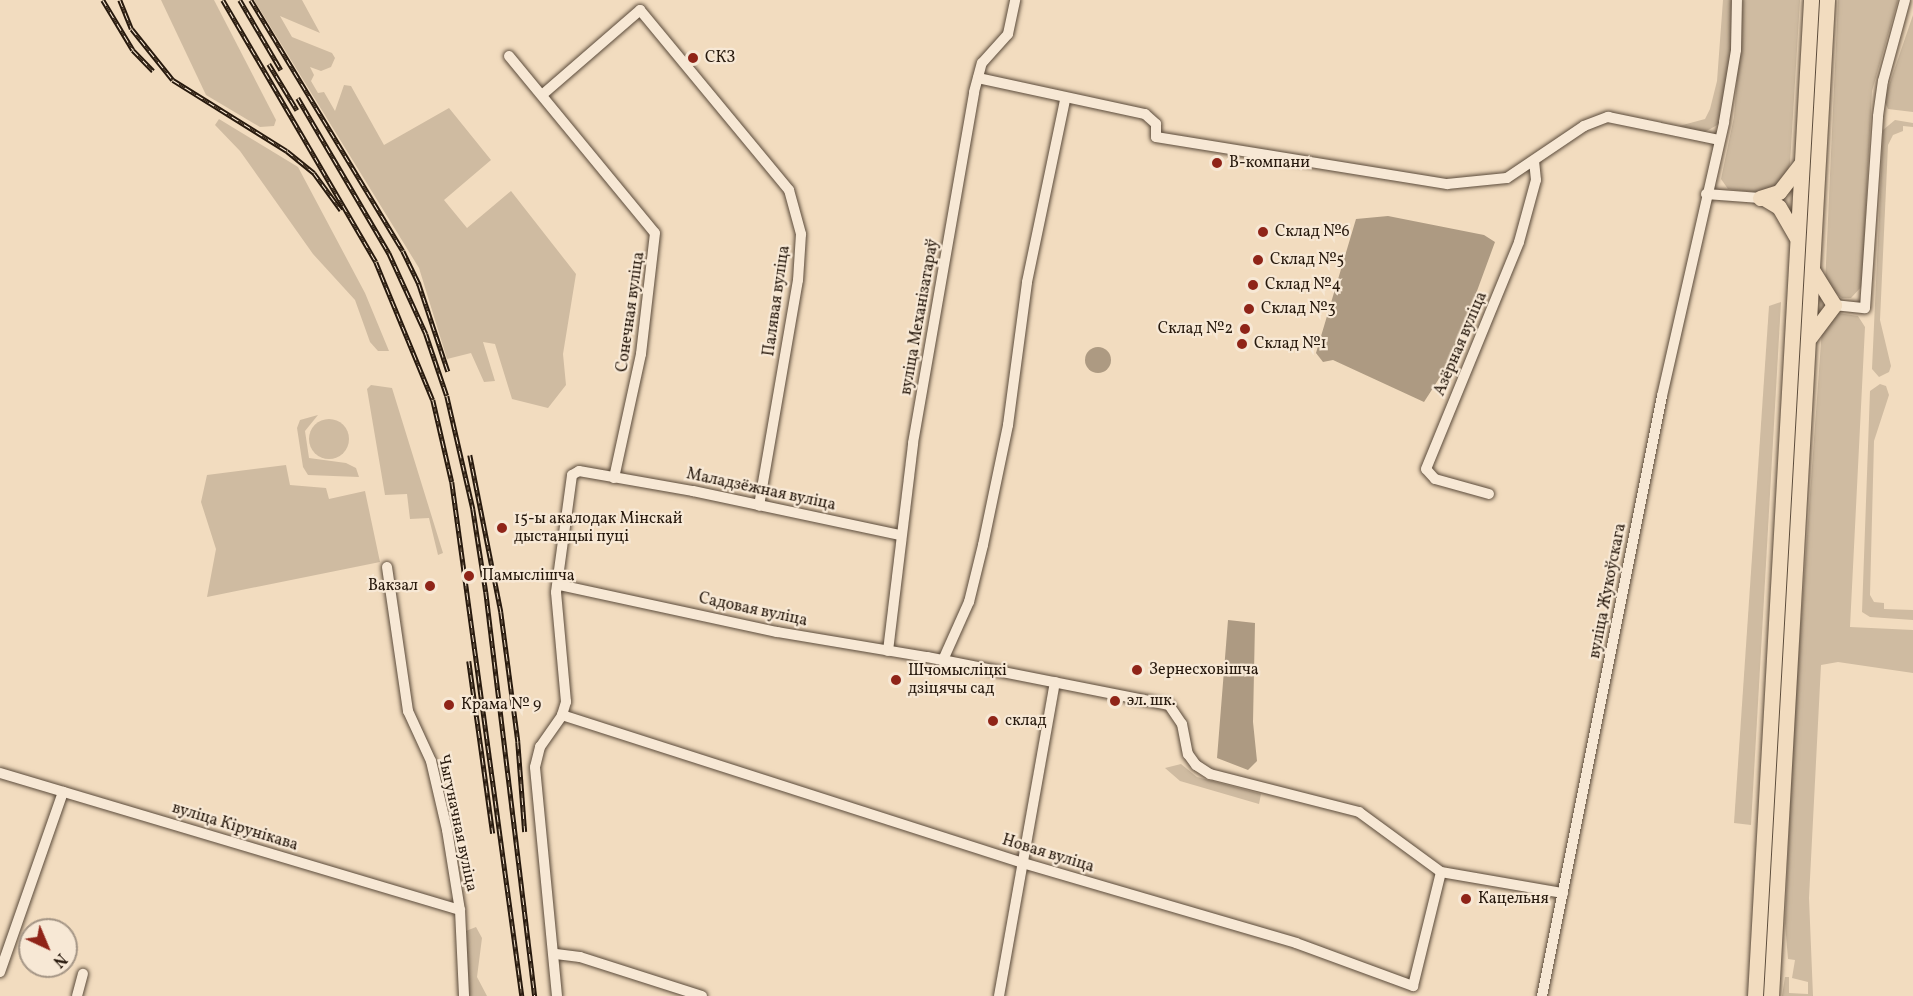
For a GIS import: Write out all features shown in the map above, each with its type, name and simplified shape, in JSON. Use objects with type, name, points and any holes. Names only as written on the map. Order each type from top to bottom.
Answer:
[{"type":"highway","points":[[1755,996],[1811,0]]},
{"type":"highway","points":[[1771,996],[1827,0]]},
{"type":"highway","points":[[1762,198],[1786,186],[1802,162]]},
{"type":"highway","points":[[1762,198],[1783,211],[1797,239]]},
{"type":"highway","points":[[1808,343],[1834,305],[1812,270]]},
{"type":"street","name":"вуліца Механізатараў","points":[[888,651],[900,535],[978,78],[988,53],[1008,34],[1015,0]]},
{"type":"street","name":"вуліца Жукоўскага","points":[[1542,996],[1719,140],[1736,50],[1737,0]]},
{"type":"street","points":[[1834,305],[1865,308],[1882,81],[1905,0]]},
{"type":"street","name":"Палявая вуліца","points":[[542,95],[640,10],[780,176],[800,217],[798,280],[759,506]]},
{"type":"street","name":"Сонечная вуліца","points":[[509,56],[655,233],[641,354],[614,478]]},
{"type":"street","points":[[978,78],[1065,100],[1111,104],[1145,114],[1156,124],[1156,137],[1414,181],[1488,183],[1507,178],[1534,162],[1578,130],[1608,117],[1719,140]]},
{"type":"street","points":[[943,660],[969,602],[983,545],[1008,426],[1027,282],[1065,100]]},
{"type":"street","name":"Азёрная вуліца","points":[[1489,494],[1435,479],[1426,470],[1519,242],[1536,180],[1534,162]]},
{"type":"street","points":[[1706,194],[1762,198]]},
{"type":"street","name":"Маладзёжная вуліца","points":[[559,585],[569,480],[579,471],[900,535]]},
{"type":"street","name":"Чыгуначная вуліца","points":[[387,567],[408,711],[432,760],[460,910],[464,996]]},
{"type":"street","points":[[557,996],[556,954],[542,859],[535,767],[540,747],[562,715],[566,702],[556,606],[559,585]]},
{"type":"street","name":"Садовая вуліца","points":[[559,585],[777,632],[943,660],[1169,705],[1182,724],[1188,754],[1196,765],[1210,774],[1359,812],[1441,872]]},
{"type":"street","points":[[999,996],[1054,682]]},
{"type":"street","name":"Новая вуліца","points":[[562,715],[1023,863],[1296,943],[1413,986],[1441,872]]},
{"type":"street","name":"вуліца Кірунікава","points":[[0,773],[460,910]]},
{"type":"street","points":[[0,972],[63,792]]},
{"type":"street","points":[[1441,872],[1563,893]]},
{"type":"street","points":[[556,954],[580,957],[702,996]]},
{"type":"street","points":[[77,996],[83,974]]},
{"type":"shaded area","points":[[161,0],[214,0],[276,120],[274,126],[260,127],[206,95]]},
{"type":"shaded area","points":[[254,0],[302,0],[320,33],[280,16],[292,37],[332,53],[335,58],[331,67],[321,71],[310,67],[314,75],[311,81],[318,93],[324,92],[335,111],[344,85],[351,86],[384,145],[449,108],[491,160],[444,200],[467,228],[511,191],[576,274],[563,354],[566,385],[548,408],[512,399],[495,344],[483,342],[495,381],[484,382],[471,353],[447,359],[419,268]]},
{"type":"shaded area","points":[[1723,0],[1733,0],[1733,39],[1719,124],[1703,133],[1679,126],[1705,119],[1710,109],[1717,81]]},
{"type":"shaded area","points":[[1743,0],[1800,0],[1790,164],[1783,182],[1762,193],[1728,189],[1721,179],[1734,117]]},
{"type":"shaded area","points":[[1838,0],[1898,0],[1872,91],[1862,286],[1851,298],[1842,298],[1825,285]]},
{"type":"shaded area","points":[[1913,15],[1913,112],[1888,109],[1884,100]]},
{"type":"shaded area","points":[[219,119],[298,167],[365,293],[389,351],[378,351],[370,342],[355,300],[313,254],[240,151],[215,125]]},
{"type":"shaded area","points":[[1895,120],[1913,123],[1913,127],[1903,126],[1903,131],[1893,135],[1888,145],[1880,320],[1891,366],[1889,372],[1879,377],[1872,369],[1883,130]]},
{"type":"shaded area","points":[[1388,216],[1484,235],[1495,242],[1463,329],[1442,374],[1424,402],[1333,360],[1323,362],[1316,353],[1356,219]]},
{"type":"shaded area","points":[[1781,302],[1751,825],[1734,823],[1769,306]]},
{"type":"shaded area","points":[[1838,313],[1858,316],[1865,327],[1850,627],[1913,630],[1913,673],[1838,662],[1821,665],[1809,898],[1813,996],[1782,996],[1785,977],[1789,977],[1789,993],[1808,994],[1808,982],[1792,978],[1795,960],[1788,959],[1785,923],[1794,716],[1822,329],[1831,315]]},
{"type":"shaded area","points":[[1098,347],[1107,351],[1111,360],[1107,369],[1098,373],[1089,369],[1085,360],[1089,351]]},
{"type":"shaded area","points":[[1880,384],[1886,386],[1889,395],[1874,441],[1870,595],[1874,602],[1884,603],[1884,609],[1913,610],[1913,620],[1870,617],[1862,612],[1870,391]]},
{"type":"shaded area","points":[[371,385],[392,388],[443,553],[438,555],[429,518],[410,519],[407,494],[385,495],[367,389]]},
{"type":"shaded area","points":[[318,415],[305,431],[309,458],[346,463],[356,468],[359,477],[308,475],[303,467],[297,428],[300,420]]},
{"type":"shaded area","points":[[329,419],[337,420],[343,425],[348,431],[348,447],[343,453],[337,458],[329,459],[321,458],[315,453],[310,447],[309,439],[310,431],[315,425],[321,420]]},
{"type":"shaded area","points":[[286,465],[290,485],[326,488],[329,499],[365,491],[380,562],[207,597],[216,549],[201,502],[207,475]]},
{"type":"shaded area","points":[[1228,620],[1255,623],[1253,722],[1257,761],[1248,770],[1217,758]]},
{"type":"shaded area","points":[[1181,764],[1197,777],[1261,794],[1259,804],[1180,781],[1165,768]]},
{"type":"shaded area","points":[[476,927],[482,938],[477,977],[487,996],[466,996],[466,931]]},
{"type":"railway","points":[[103,0],[133,50],[153,71]]},
{"type":"railway","points":[[120,0],[132,29],[173,80],[287,151],[314,173],[341,210]]},
{"type":"railway","points":[[223,0],[376,262],[433,400],[452,482],[522,996]]},
{"type":"railway","points":[[240,0],[281,70]]},
{"type":"railway","points":[[251,0],[403,251],[419,284],[448,371]]},
{"type":"railway","points":[[269,64],[297,110]]},
{"type":"railway","points":[[298,98],[389,253],[426,334],[447,396],[473,509],[486,592],[535,996]]},
{"type":"railway","points":[[470,455],[501,612],[518,742],[525,832]]},
{"type":"railway","points":[[469,661],[493,833]]},
{"type":"place","name":"СКЗ","points":[[693,58]]},
{"type":"place","name":"В-компани","points":[[1217,163]]},
{"type":"place","name":"Склад №6","points":[[1263,232]]},
{"type":"place","name":"Склад №5","points":[[1258,260]]},
{"type":"place","name":"Склад №4","points":[[1253,285]]},
{"type":"place","name":"Склад №3","points":[[1249,309]]},
{"type":"place","name":"Склад №2","points":[[1245,329]]},
{"type":"place","name":"Склад №1","points":[[1242,344]]},
{"type":"place","name":"15-ы акалодак Мінскай дыстанцыі пуці","points":[[502,528]]},
{"type":"place","name":"Памыслішча","points":[[469,576]]},
{"type":"place","name":"Вакзал","points":[[430,586]]},
{"type":"place","name":"Зернесховішча","points":[[1137,670]]},
{"type":"place","name":"Шчомысліцкі дзіцячы сад","points":[[896,680]]},
{"type":"place","name":"эл. шк.","points":[[1115,701]]},
{"type":"place","name":"Крама № 9","points":[[449,705]]},
{"type":"place","name":"склад","points":[[993,721]]},
{"type":"place","name":"Кацельня","points":[[1466,899]]}]
